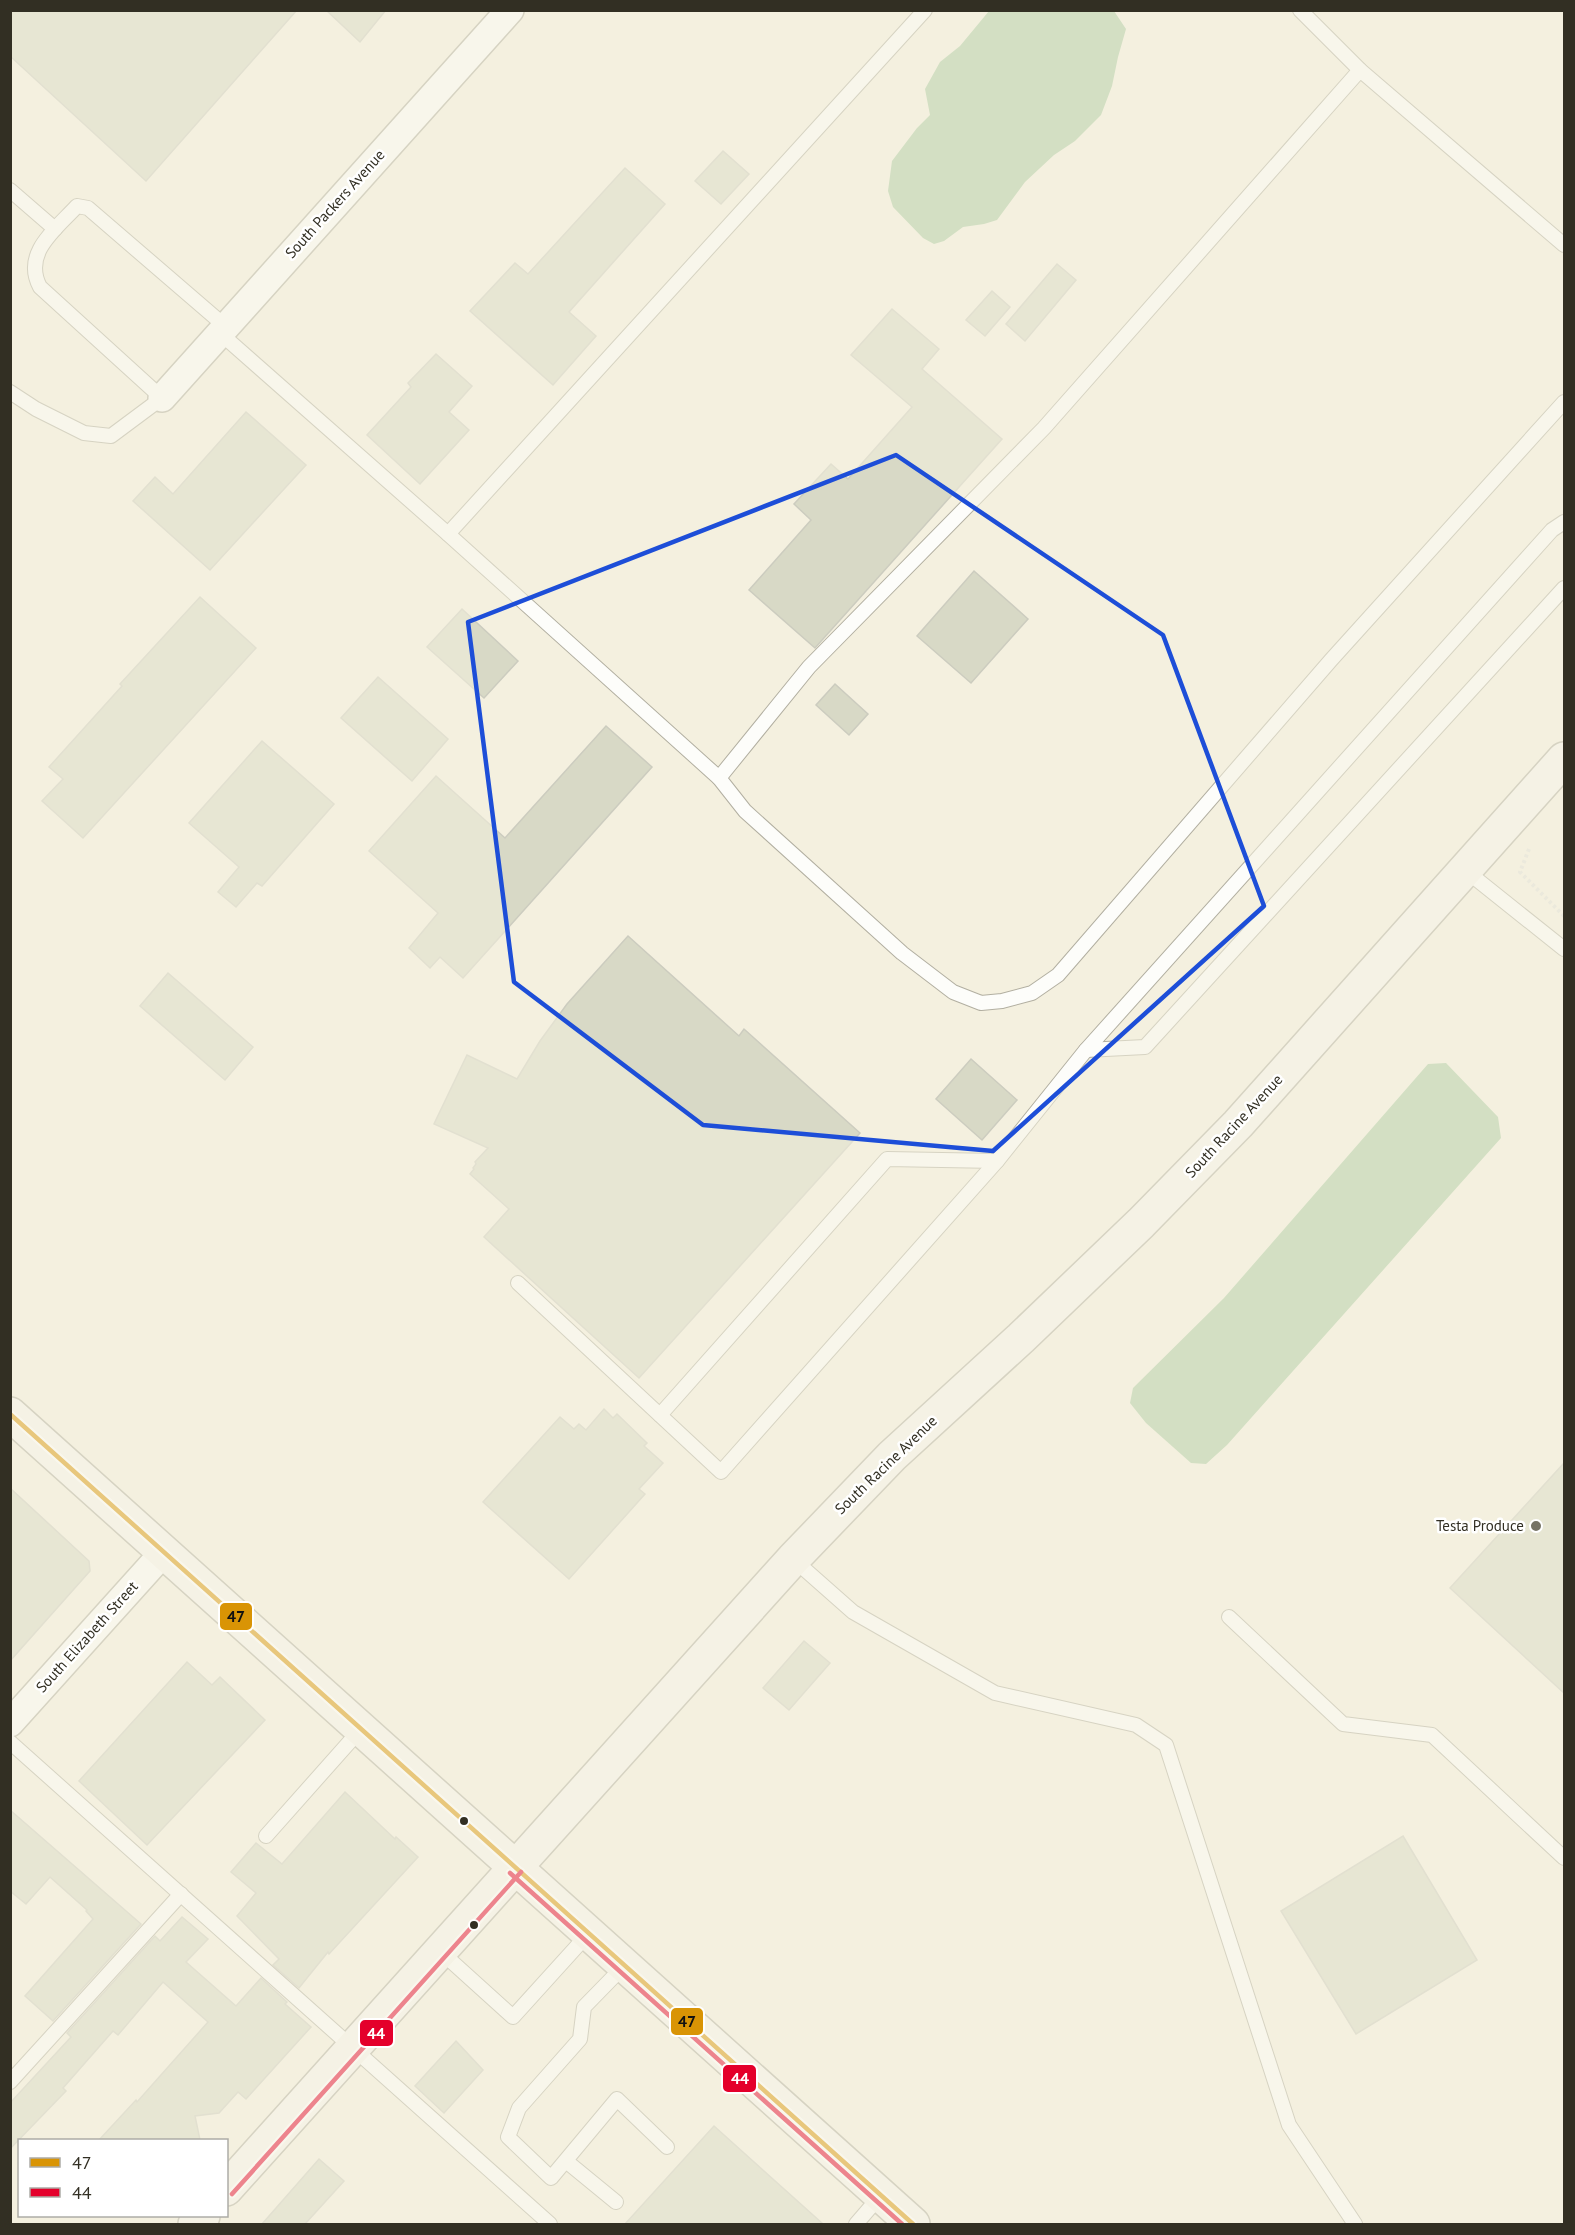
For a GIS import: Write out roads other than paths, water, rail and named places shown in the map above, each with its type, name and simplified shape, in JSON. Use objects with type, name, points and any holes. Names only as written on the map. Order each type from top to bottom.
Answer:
[{"type":"street","name":"South Packers Avenue","points":[[162,398],[510,10]]},
{"type":"street","name":"South Racine Avenue","points":[[228,2187],[793,1559],[892,1456],[1021,1338],[1141,1223],[1238,1124],[1564,759]]},
{"type":"street","points":[[10,1414],[913,2224]]},
{"type":"street","name":"South Elizabeth Street","points":[[10,1723],[164,1552]]},
{"type":"lane","points":[[448,534],[925,10]]},
{"type":"lane","points":[[1300,10],[1360,70],[1564,245]]},
{"type":"lane","points":[[719,778],[809,667],[1044,428],[1360,70]]},
{"type":"lane","points":[[10,190],[55,229]]},
{"type":"lane","points":[[10,392],[36,410],[84,433],[111,436],[162,398],[40,287],[35,278],[34,261],[40,246],[77,206],[88,208],[719,778],[745,811],[902,953],[953,992],[981,1003],[1002,1001],[1032,993],[1058,975],[1331,660],[1564,402]]},
{"type":"lane","points":[[518,1283],[721,1472],[997,1161],[1086,1050],[1552,530],[1564,522]]},
{"type":"lane","points":[[1086,1050],[1145,1047],[1564,588]]},
{"type":"lane","points":[[1465,870],[1564,949]]},
{"type":"lane","points":[[660,1415],[887,1160],[997,1161]]},
{"type":"lane","points":[[793,1559],[852,1612],[995,1693],[1136,1725],[1166,1745],[1289,2125],[1355,2224]]},
{"type":"lane","points":[[1229,1617],[1343,1724],[1432,1735],[1564,1858]]},
{"type":"lane","points":[[266,1836],[361,1729]]},
{"type":"lane","points":[[10,1742],[550,2224]]},
{"type":"lane","points":[[10,2082],[181,1894]]},
{"type":"lane","points":[[440,1951],[513,2017],[589,1933]]},
{"type":"lane","points":[[625,1965],[584,2007],[580,2039],[519,2108],[508,2137],[551,2178],[617,2099],[668,2147]]},
{"type":"lane","points":[[566,2161],[616,2202]]},
{"type":"lane","points":[[855,2224],[881,2195]]},
{"type":"place","name":"Testa Produce","points":[[1536,1526]]}]
